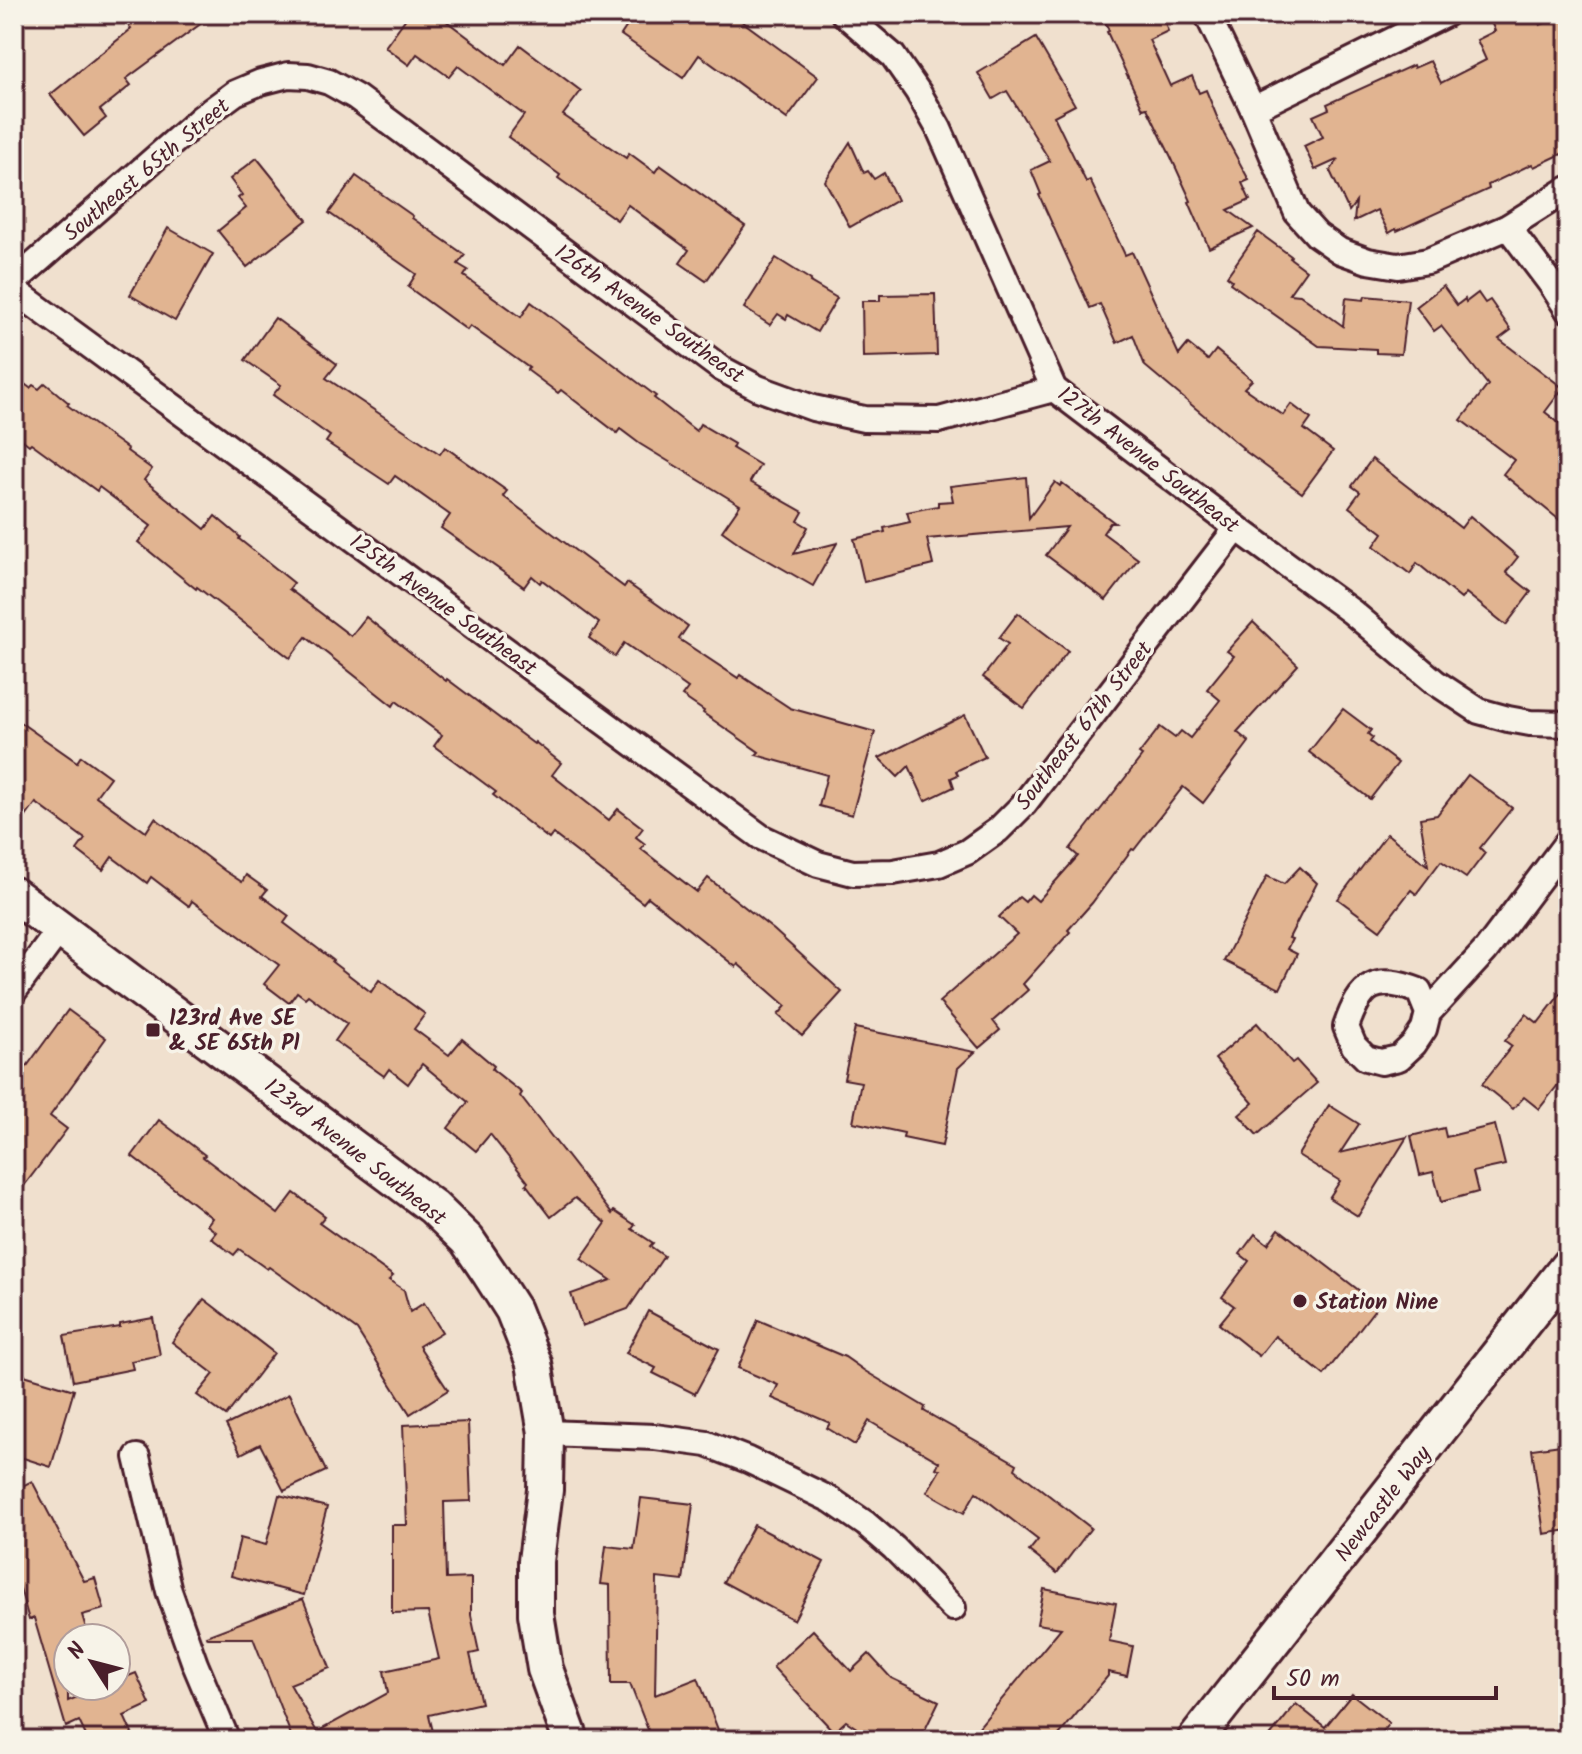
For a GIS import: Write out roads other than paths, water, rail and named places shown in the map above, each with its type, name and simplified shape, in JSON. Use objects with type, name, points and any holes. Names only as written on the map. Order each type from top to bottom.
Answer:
[{"type":"street","name":"127th Avenue Southeast","points":[[844,14],[893,56],[925,104],[939,129],[1054,389],[1352,612],[1435,682],[1479,711],[1530,723],[1568,724]]},
{"type":"street","points":[[1207,14],[1253,109],[1297,213],[1317,235],[1340,251],[1368,261],[1398,266],[1428,261],[1508,227],[1568,189]]},
{"type":"street","points":[[1253,109],[1446,14]]},
{"type":"street","name":"126th Avenue Southeast","points":[[288,75],[329,82],[356,97],[722,369],[758,388],[813,408],[864,419],[939,420],[1054,389]]},
{"type":"street","name":"Southeast 65th Street","points":[[14,282],[201,118],[235,93],[288,75]]},
{"type":"street","points":[[1508,227],[1568,310]]},
{"type":"street","name":"125th Avenue Southeast","points":[[14,290],[761,837],[818,864],[853,873],[893,872]]},
{"type":"street","name":"Southeast 67th Street","points":[[893,872],[939,864],[967,852],[998,830],[1024,804],[1237,528]]},
{"type":"street","points":[[1428,1013],[1486,950],[1568,841]]},
{"type":"street","name":"123rd Avenue Southeast","points":[[14,895],[433,1207],[467,1240],[513,1310],[534,1363],[546,1433],[545,1490],[536,1561],[536,1614],[545,1669],[565,1738]]},
{"type":"street","points":[[14,991],[60,929]]},
{"type":"street","name":"Newcastle Way","points":[[1195,1740],[1568,1266]]},
{"type":"street","points":[[546,1433],[655,1437],[707,1444],[748,1460],[831,1500],[866,1524],[953,1608]]},
{"type":"street","points":[[137,1457],[169,1591],[227,1740]]},
{"type":"place","name":"123rd Ave SE & SE 65th Pl","points":[[153,1030]]},
{"type":"place","name":"Station Nine","points":[[1300,1301]]}]
